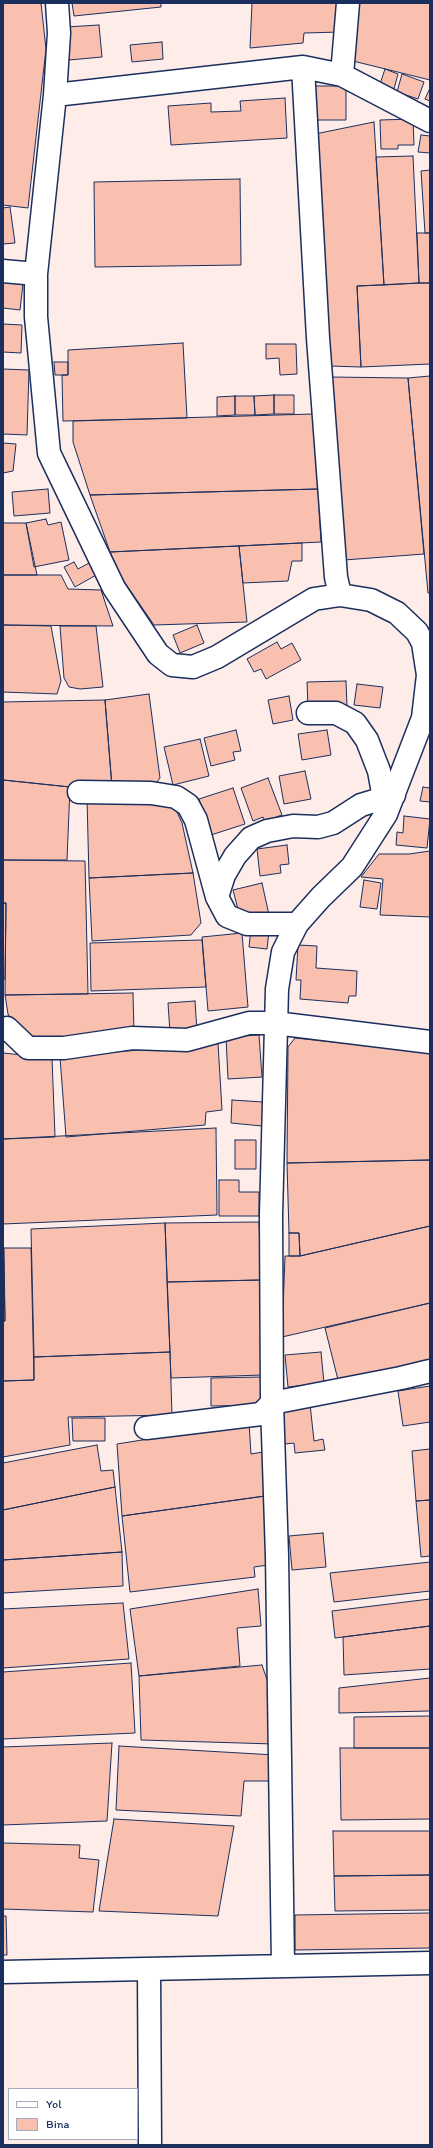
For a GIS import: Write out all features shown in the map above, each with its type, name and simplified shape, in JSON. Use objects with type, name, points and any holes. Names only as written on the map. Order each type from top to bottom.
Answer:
[{"type":"street","points":[[57,3],[59,33],[55,95],[36,274],[36,317],[49,453],[114,588],[158,654],[172,665],[193,667],[216,657],[314,599],[340,595],[371,600],[397,613],[423,632],[423,643],[428,675],[423,718],[389,797],[386,814],[352,867],[321,897],[297,924],[283,952],[277,989],[271,1215],[272,1403],[277,1556],[283,1965]]},
{"type":"street","points":[[342,75],[348,3]]},
{"type":"street","points":[[55,95],[303,67],[342,75],[430,121]]},
{"type":"street","points":[[303,67],[318,338],[336,577],[340,595]]},
{"type":"street","points":[[3,271],[36,274]]},
{"type":"street","points":[[308,713],[336,713],[354,723],[368,740],[389,797]]},
{"type":"street","points":[[79,792],[151,793],[176,797],[188,805],[196,820],[217,897],[228,916],[247,924],[297,924]]},
{"type":"street","points":[[217,897],[224,875],[235,856],[251,838],[267,831],[293,826],[318,827],[333,822],[361,805],[389,797]]},
{"type":"street","points":[[7,1028],[28,1048],[49,1048],[132,1038],[187,1040],[249,1024],[275,1023],[430,1042]]},
{"type":"street","points":[[146,1428],[261,1414],[272,1403],[430,1371]]},
{"type":"street","points":[[3,1972],[283,1965],[430,1964]]},
{"type":"street","points":[[149,1969],[150,2145]]},
{"type":"building","points":[[3,3],[41,3],[46,49],[28,208],[3,205]]},
{"type":"building","points":[[72,3],[161,3],[161,7],[74,16]]},
{"type":"building","points":[[252,3],[342,3],[341,32],[304,33],[303,43],[250,48]]},
{"type":"building","points":[[356,3],[430,3],[430,80],[353,61]]},
{"type":"building","points":[[99,25],[102,57],[69,60],[66,27]]},
{"type":"building","points":[[162,42],[163,59],[132,62],[130,45]]},
{"type":"building","points":[[385,69],[398,74],[394,89],[380,84]]},
{"type":"building","points":[[402,74],[424,82],[418,99],[397,92]]},
{"type":"building","points":[[313,86],[346,86],[346,120],[313,120]]},
{"type":"building","points":[[430,88],[430,101],[425,99]]},
{"type":"building","points":[[285,98],[287,138],[171,145],[168,106],[211,103],[211,112],[241,111],[240,101]]},
{"type":"building","points":[[413,119],[414,145],[398,145],[398,149],[381,149],[380,120]]},
{"type":"building","points":[[374,122],[384,285],[357,286],[361,367],[330,366],[315,134]]},
{"type":"building","points":[[421,135],[430,136],[430,153],[418,152]]},
{"type":"building","points":[[413,156],[419,283],[384,285],[376,157]]},
{"type":"building","points":[[430,170],[430,233],[425,233],[421,171]]},
{"type":"building","points":[[240,179],[241,265],[95,267],[94,182]]},
{"type":"building","points":[[10,207],[15,243],[3,244],[3,208]]},
{"type":"building","points":[[417,233],[430,233],[430,283],[419,283]]},
{"type":"building","points":[[3,282],[23,284],[20,310],[3,308]]},
{"type":"building","points":[[430,283],[430,364],[361,367],[357,286]]},
{"type":"building","points":[[3,324],[22,325],[21,353],[3,352]]},
{"type":"building","points":[[183,343],[187,418],[63,421],[62,375],[68,375],[68,350]]},
{"type":"building","points":[[266,344],[296,344],[297,374],[280,375],[279,358],[266,359]]},
{"type":"building","points":[[54,362],[68,362],[68,375],[55,375]]},
{"type":"building","points":[[3,369],[29,370],[27,435],[3,434]]},
{"type":"building","points":[[430,376],[430,593],[428,593],[408,378]]},
{"type":"building","points":[[330,377],[408,378],[424,554],[344,560]]},
{"type":"building","points":[[274,395],[294,395],[294,414],[274,414]]},
{"type":"building","points":[[274,395],[274,414],[255,415],[254,396]]},
{"type":"building","points":[[235,396],[254,396],[255,415],[235,415]]},
{"type":"building","points":[[235,396],[235,415],[217,416],[217,397]]},
{"type":"building","points":[[313,414],[318,489],[90,495],[73,442],[73,421]]},
{"type":"building","points":[[3,443],[16,444],[13,471],[3,473]]},
{"type":"building","points":[[48,489],[50,513],[14,516],[12,492]]},
{"type":"building","points":[[318,489],[321,542],[110,552],[90,495]]},
{"type":"building","points":[[46,519],[48,525],[61,522],[69,560],[34,567],[26,523]]},
{"type":"building","points":[[3,523],[26,523],[37,575],[3,575]]},
{"type":"building","points":[[302,543],[302,561],[292,561],[288,581],[243,583],[239,546]]},
{"type":"building","points":[[239,546],[247,622],[154,625],[123,580],[110,552]]},
{"type":"building","points":[[74,562],[78,569],[91,562],[98,574],[75,587],[64,567]]},
{"type":"building","points":[[3,575],[61,575],[68,589],[101,590],[113,626],[3,625]]},
{"type":"building","points":[[3,625],[51,626],[61,681],[57,694],[3,692]]},
{"type":"building","points":[[197,625],[204,643],[180,653],[173,635]]},
{"type":"building","points":[[60,626],[96,626],[103,687],[80,689],[69,687],[64,678]]},
{"type":"building","points":[[277,642],[281,649],[292,643],[301,660],[266,679],[261,669],[254,672],[247,659]]},
{"type":"building","points":[[346,681],[347,706],[308,707],[307,682]]},
{"type":"building","points":[[357,684],[383,687],[380,708],[354,705]]},
{"type":"building","points":[[149,694],[160,778],[151,789],[112,787],[105,700]]},
{"type":"building","points":[[289,696],[293,720],[273,724],[268,700]]},
{"type":"building","points":[[105,700],[112,787],[70,787],[3,780],[3,702]]},
{"type":"building","points":[[236,730],[241,751],[233,752],[235,760],[211,766],[204,738]]},
{"type":"building","points":[[327,730],[331,755],[302,760],[298,734]]},
{"type":"building","points":[[200,739],[209,776],[173,785],[164,747]]},
{"type":"building","points":[[305,771],[311,799],[284,804],[279,776]]},
{"type":"building","points":[[268,778],[282,815],[265,821],[263,817],[253,821],[241,788]]},
{"type":"building","points":[[3,780],[70,787],[67,860],[3,860]]},
{"type":"building","points":[[423,787],[430,788],[430,802],[420,801]]},
{"type":"building","points":[[233,788],[245,824],[211,835],[199,799]]},
{"type":"building","points":[[87,798],[166,799],[176,810],[182,823],[193,873],[89,878]]},
{"type":"building","points":[[404,816],[430,819],[427,848],[396,845],[397,832],[403,833]]},
{"type":"building","points":[[287,845],[289,864],[280,865],[281,873],[260,876],[257,849]]},
{"type":"building","points":[[430,851],[430,917],[380,915],[383,879],[361,877],[379,854],[409,854]]},
{"type":"building","points":[[3,860],[85,861],[88,994],[5,995],[6,903],[3,903]]},
{"type":"building","points":[[193,873],[201,923],[191,935],[92,941],[89,878]]},
{"type":"building","points":[[364,880],[381,883],[377,909],[360,907]]},
{"type":"building","points":[[262,883],[269,915],[240,917],[233,890]]},
{"type":"building","points":[[3,903],[6,903],[5,979],[3,979]]},
{"type":"building","points":[[251,929],[269,931],[267,949],[249,947]]},
{"type":"building","points":[[242,933],[248,1007],[208,1011],[202,937]]},
{"type":"building","points":[[202,940],[206,987],[91,991],[90,943]]},
{"type":"building","points":[[298,945],[317,946],[316,968],[357,971],[356,996],[349,996],[348,1003],[300,999],[301,980],[296,980]]},
{"type":"building","points":[[133,993],[134,1033],[36,1043],[15,1028],[8,1014],[5,995]]},
{"type":"building","points":[[195,1001],[197,1031],[170,1033],[168,1003]]},
{"type":"building","points":[[259,1035],[262,1077],[228,1079],[226,1037]]},
{"type":"building","points":[[295,1038],[430,1052],[430,1160],[287,1163],[288,1047]]},
{"type":"building","points":[[218,1043],[222,1110],[206,1112],[205,1125],[66,1137],[60,1057]]},
{"type":"building","points":[[3,1053],[52,1058],[55,1137],[3,1139]]},
{"type":"building","points":[[232,1100],[263,1102],[262,1126],[231,1123]]},
{"type":"building","points":[[216,1128],[217,1215],[3,1224],[3,1139]]},
{"type":"building","points":[[235,1140],[256,1140],[256,1169],[235,1169]]},
{"type":"building","points":[[430,1160],[430,1226],[300,1256],[299,1233],[289,1233],[287,1163]]},
{"type":"building","points":[[219,1180],[239,1180],[239,1192],[259,1192],[259,1216],[219,1216]]},
{"type":"building","points":[[259,1222],[261,1280],[167,1282],[165,1223]]},
{"type":"building","points":[[165,1223],[170,1352],[34,1357],[31,1229]]},
{"type":"building","points":[[3,1224],[5,1321],[3,1321]]},
{"type":"building","points":[[430,1226],[430,1303],[282,1337],[285,1256],[300,1256]]},
{"type":"building","points":[[289,1233],[299,1233],[300,1256],[289,1256]]},
{"type":"building","points":[[4,1248],[31,1248],[34,1380],[3,1381],[3,1321],[5,1321]]},
{"type":"building","points":[[261,1280],[263,1375],[171,1378],[167,1282]]},
{"type":"building","points":[[430,1303],[430,1364],[339,1384],[325,1328]]},
{"type":"building","points":[[170,1352],[172,1415],[68,1417],[70,1445],[3,1457],[3,1381],[34,1380],[34,1357]]},
{"type":"building","points":[[321,1352],[324,1383],[288,1387],[285,1355]]},
{"type":"building","points":[[262,1377],[262,1405],[211,1406],[211,1378]]},
{"type":"building","points":[[430,1386],[430,1422],[403,1426],[398,1391]]},
{"type":"building","points":[[310,1404],[314,1441],[323,1439],[325,1450],[295,1453],[294,1443],[285,1444],[281,1407]]},
{"type":"building","points":[[72,1418],[105,1418],[105,1441],[73,1441]]},
{"type":"building","points":[[249,1423],[251,1454],[263,1452],[265,1496],[122,1516],[117,1444]]},
{"type":"building","points":[[97,1445],[101,1471],[113,1470],[115,1487],[3,1510],[3,1463]]},
{"type":"building","points":[[430,1449],[430,1500],[416,1501],[412,1451]]},
{"type":"building","points":[[115,1487],[122,1552],[3,1560],[3,1510]]},
{"type":"building","points":[[265,1496],[268,1565],[254,1567],[255,1577],[130,1592],[122,1516]]},
{"type":"building","points":[[430,1500],[430,1556],[421,1557],[416,1501]]},
{"type":"building","points":[[323,1533],[326,1567],[292,1570],[289,1536]]},
{"type":"building","points":[[122,1552],[123,1586],[3,1593],[3,1560]]},
{"type":"building","points":[[430,1562],[430,1591],[334,1602],[330,1573]]},
{"type":"building","points":[[258,1589],[261,1626],[237,1628],[240,1666],[139,1676],[130,1609]]},
{"type":"building","points":[[430,1599],[430,1626],[335,1638],[332,1611]]},
{"type":"building","points":[[123,1603],[129,1659],[3,1668],[3,1609]]},
{"type":"building","points":[[430,1626],[430,1669],[344,1675],[343,1637]]},
{"type":"building","points":[[131,1663],[135,1733],[3,1739],[3,1672]]},
{"type":"building","points":[[262,1665],[275,1703],[274,1744],[141,1740],[139,1676]]},
{"type":"building","points":[[430,1678],[430,1711],[339,1713],[339,1688]]},
{"type":"building","points":[[430,1716],[430,1748],[354,1748],[354,1717]]},
{"type":"building","points":[[112,1743],[107,1821],[3,1825],[3,1747]]},
{"type":"building","points":[[119,1746],[275,1755],[273,1781],[244,1781],[241,1816],[116,1810]]},
{"type":"building","points":[[340,1748],[430,1748],[430,1819],[341,1820]]},
{"type":"building","points":[[114,1819],[234,1826],[218,1916],[99,1911]]},
{"type":"building","points":[[333,1831],[430,1831],[430,1875],[334,1876]]},
{"type":"building","points":[[3,1843],[80,1845],[79,1858],[99,1860],[93,1912],[3,1909]]},
{"type":"building","points":[[430,1875],[430,1910],[335,1911],[334,1876]]},
{"type":"building","points":[[430,1913],[430,1948],[295,1950],[295,1915]]},
{"type":"building","points":[[3,1916],[6,1916],[7,1955],[3,1955]]}]
